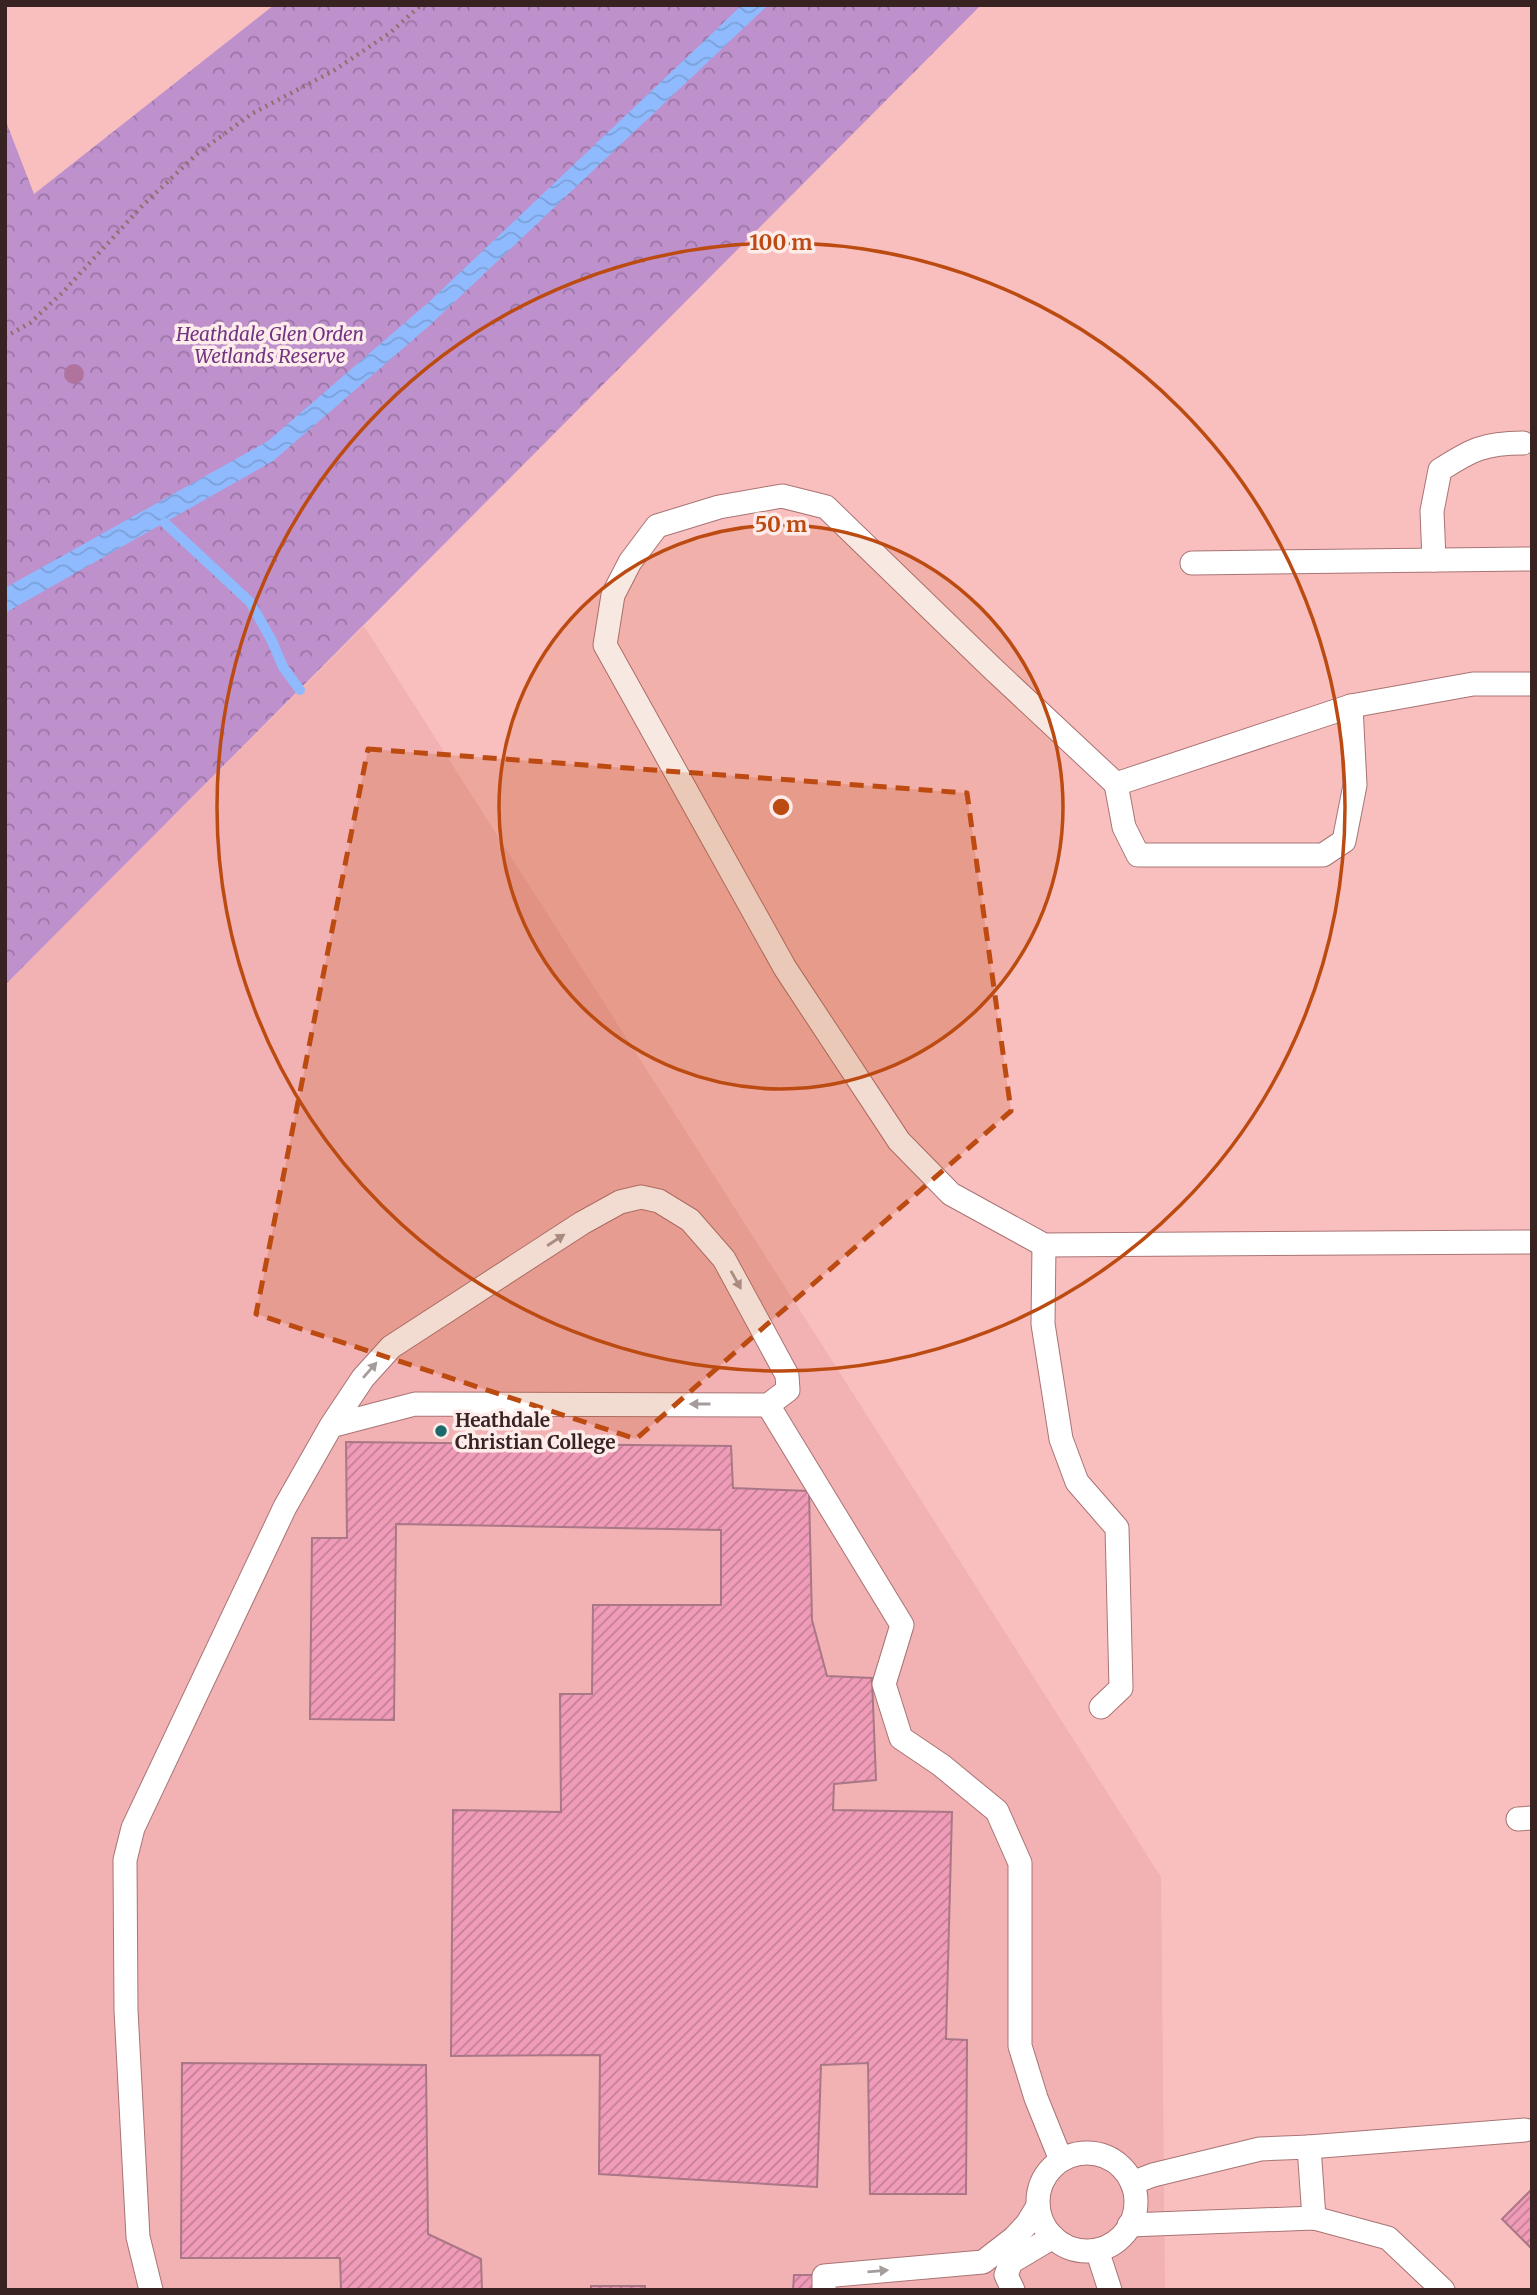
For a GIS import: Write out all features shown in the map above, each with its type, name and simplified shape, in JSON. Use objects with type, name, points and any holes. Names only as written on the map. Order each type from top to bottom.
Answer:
[{"type":"lane","points":[[1434,560],[1432,511],[1440,470],[1471,450],[1499,443],[1523,443]]},
{"type":"lane","points":[[1351,706],[1355,785],[1344,841],[1323,855],[1138,855],[1124,827],[1116,784],[826,508],[782,496],[719,508],[657,526],[630,562],[613,595],[605,645],[785,968],[899,1141],[951,1194],[1044,1245],[1532,1242]]},
{"type":"lane","points":[[1192,563],[1532,559]]},
{"type":"lane","points":[[1116,784],[1351,706],[1472,684],[1532,684]]},
{"type":"lane","points":[[151,2290],[138,2237],[134,2182],[125,2010],[125,1860],[133,1828],[162,1763],[285,1507],[331,1426],[363,1378],[391,1347],[582,1223],[620,1202],[641,1197],[659,1201],[690,1220],[724,1259],[787,1375],[788,1390],[768,1405],[415,1404],[331,1426]]},
{"type":"lane","points":[[1044,1245],[1043,1324],[1060,1438],[1077,1482],[1117,1528],[1121,1688],[1101,1707]]},
{"type":"lane","points":[[768,1405],[902,1625],[884,1684],[901,1738],[941,1765],[997,1811],[1020,1863],[1020,2046],[1036,2098],[1061,2160]]},
{"type":"lane","points":[[1132,2183],[1153,2175],[1260,2149],[1525,2130]]},
{"type":"lane","points":[[1309,2147],[1314,2218]]},
{"type":"lane","points":[[1077,2153],[1094,2153],[1110,2158],[1123,2169],[1132,2183],[1135,2199],[1133,2217],[1126,2232],[1113,2243],[1097,2250],[1080,2250],[1053,2237],[1042,2223],[1038,2206],[1041,2186],[1048,2171],[1061,2160],[1077,2153]]},
{"type":"lane","points":[[824,2290],[824,2276],[983,2262],[1014,2238],[1038,2206]]},
{"type":"lane","points":[[1129,2225],[1314,2218],[1388,2238],[1443,2290]]},
{"type":"lane","points":[[1013,2290],[1006,2274],[1011,2262],[1053,2237]]},
{"type":"lane","points":[[1097,2250],[1110,2290]]},
{"type":"path","points":[[5,337],[30,323],[63,292],[143,205],[198,153],[253,113],[345,64],[390,33],[421,5]]},
{"type":"highlighted area","points":[[368,749],[967,793],[1011,1111],[636,1439],[256,1314]]},
{"type":"shaded area","name":"Heathdale Christian College","points":[[364,626],[1161,1877],[1165,2290],[5,2290],[5,985]]},
{"type":"green space","name":"Heathdale Glen Orden Wetlands Reserve","points":[[274,5],[981,5],[5,985],[5,119],[34,194]]},
{"type":"water","points":[[742,5],[768,5],[429,326],[273,461],[5,613],[5,588],[268,441],[430,301]]},
{"type":"building","points":[[346,1442],[731,1446],[733,1488],[809,1491],[812,1620],[827,1676],[872,1678],[876,1780],[834,1784],[833,1810],[952,1812],[946,2039],[967,2040],[966,2194],[870,2194],[868,2063],[821,2065],[817,2187],[599,2174],[600,2055],[451,2056],[453,1810],[561,1812],[560,1694],[592,1694],[593,1605],[721,1605],[721,1530],[396,1524],[394,1720],[310,1719],[312,1538],[347,1538]]},
{"type":"building","points":[[182,2063],[426,2065],[428,2234],[481,2259],[482,2290],[341,2290],[340,2258],[181,2258]]},
{"type":"building","points":[[1532,2189],[1532,2249],[1502,2219]]},
{"type":"building","points":[[794,2275],[814,2275],[814,2290],[793,2290]]},
{"type":"building","points":[[591,2286],[645,2286],[645,2290],[591,2290]]},
{"type":"waterway","points":[[165,523],[250,602],[283,667],[300,690]]},
{"type":"place","name":"Heathdale Christian College","points":[[441,1431]]}]
